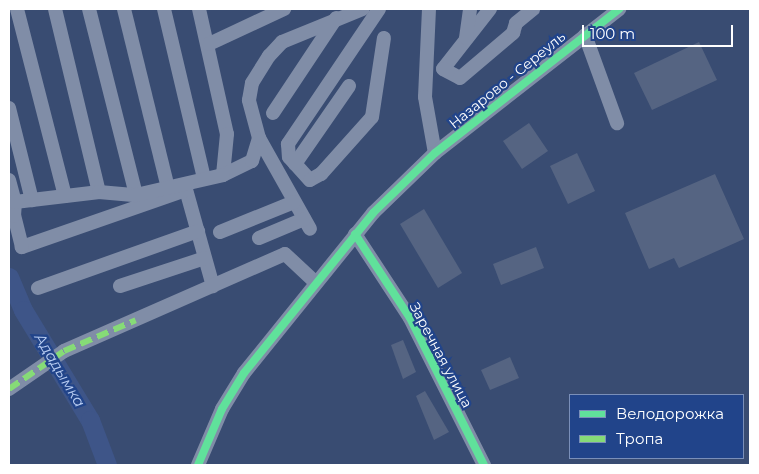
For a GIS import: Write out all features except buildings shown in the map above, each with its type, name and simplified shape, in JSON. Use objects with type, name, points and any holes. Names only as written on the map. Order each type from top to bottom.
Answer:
[{"type":"street","points":[[17,9],[65,196]]},
{"type":"street","points":[[55,9],[99,192]]},
{"type":"street","points":[[89,9],[136,194]]},
{"type":"street","points":[[124,9],[168,188]]},
{"type":"street","points":[[164,9],[204,178]]},
{"type":"street","points":[[199,9],[209,44],[227,134],[223,175]]},
{"type":"street","points":[[209,44],[284,9]]},
{"type":"street","points":[[260,238],[307,224],[259,138],[250,100],[252,84],[269,56],[282,42],[337,17],[363,9]]},
{"type":"street","points":[[379,9],[288,144],[289,157],[310,180],[321,174],[372,117],[384,38]]},
{"type":"street","points":[[429,9],[424,96],[435,153]]},
{"type":"street","points":[[466,40],[470,9]]},
{"type":"street","points":[[490,9],[443,69],[460,78],[513,33],[516,23],[527,9]]},
{"type":"street","points":[[516,23],[533,9]]},
{"type":"street","name":"Назарово - Сереуль","points":[[198,465],[222,409],[244,373],[355,234],[435,153],[619,9]]},
{"type":"street","points":[[273,113],[337,17]]},
{"type":"street","points":[[585,35],[617,123]]},
{"type":"street","points":[[295,164],[349,86]]},
{"type":"street","points":[[9,108],[32,200]]},
{"type":"street","points":[[9,180],[15,202],[22,247],[185,188],[204,178],[223,175],[252,161],[259,138]]},
{"type":"street","points":[[15,202],[99,192],[136,194],[168,188],[185,188]]},
{"type":"street","points":[[185,188],[213,286]]},
{"type":"street","points":[[220,232],[294,202]]},
{"type":"street","points":[[38,288],[198,231]]},
{"type":"street","name":"Заречная улица","points":[[355,234],[410,318],[484,465]]},
{"type":"street","points":[[9,389],[24,376],[64,351],[284,254],[316,283]]},
{"type":"street","points":[[120,286],[205,258]]},
{"type":"waterway","name":"Ададымка","points":[[9,277],[23,310],[90,420],[107,465]]},
{"type":"marked path","points":[[9,389],[64,351],[136,320]]},
{"type":"cycle path","points":[[198,465],[222,409],[244,373],[373,213],[435,153],[619,9]]},
{"type":"cycle path","points":[[355,234],[410,318],[484,465]]}]
